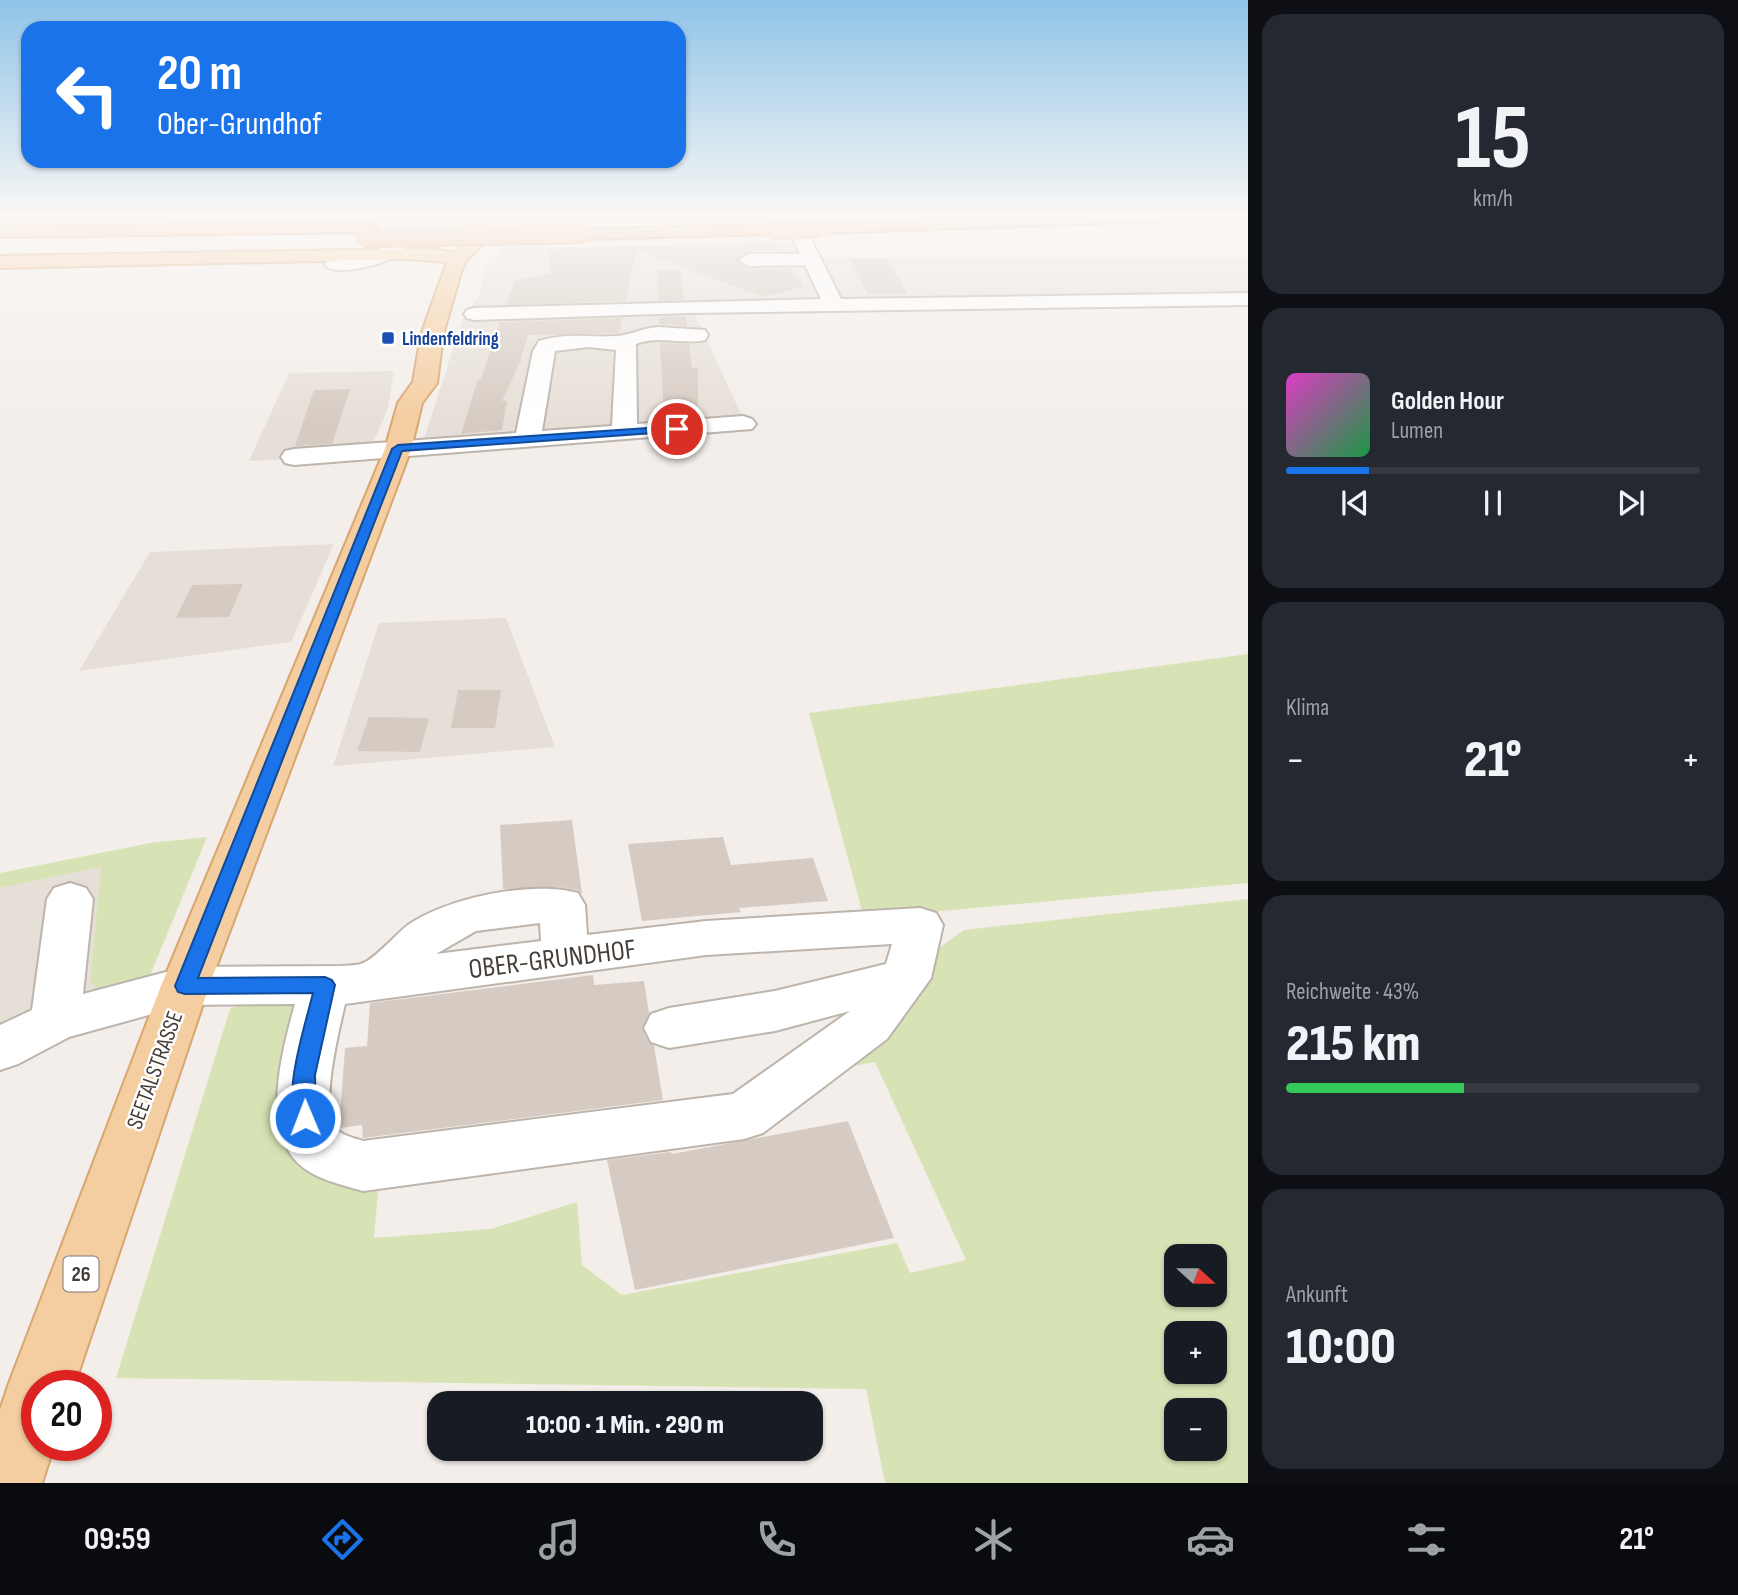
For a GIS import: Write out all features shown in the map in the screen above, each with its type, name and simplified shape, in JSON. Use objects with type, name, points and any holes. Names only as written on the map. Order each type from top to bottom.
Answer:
[{"type":"main road","name":"SEETALSTRASSE","points":[[47,1370],[185,986],[398,449],[410,403],[425,383],[432,335],[449,284]]},
{"type":"main road","name":"SEETALSTRASSE","points":[[405,365],[405,384],[410,403]]},
{"type":"main road","points":[[7,1483],[21,1444]]},
{"type":"street","points":[[825,284],[834,305]]},
{"type":"street","points":[[937,284],[948,303]]},
{"type":"street","points":[[1154,284],[1172,300]]},
{"type":"street","points":[[595,294],[618,304],[620,309]]},
{"type":"street","points":[[474,314],[510,309],[1248,299]]},
{"type":"street","points":[[527,440],[540,368],[547,346],[560,342],[622,343],[644,334],[697,335]]},
{"type":"street","points":[[622,343],[627,347],[624,433]]},
{"type":"street","points":[[294,457],[743,424]]},
{"type":"street","points":[[55,1020],[71,899]]},
{"type":"street","name":"OBER-GRUNDHOF","points":[[0,1049],[55,1020],[185,986],[325,985],[376,981],[706,938],[920,925],[907,978]]},
{"type":"street","points":[[325,985],[304,1075],[305,1118],[314,1143],[335,1158],[363,1166],[744,1116],[869,1025],[907,978]]},
{"type":"street","points":[[669,1028],[775,1011],[907,978]]},
{"type":"shaded area","points":[[482,284],[1248,284],[1248,305],[694,312],[746,425],[423,442],[462,321],[479,295]]},
{"type":"shaded area","points":[[394,371],[388,408],[368,455],[249,461],[289,373]]},
{"type":"shaded area","points":[[334,544],[291,642],[79,671],[150,552]]},
{"type":"shaded area","points":[[506,618],[555,747],[333,766],[379,623]]},
{"type":"shaded area","points":[[101,867],[90,979],[110,990],[0,1038],[0,888]]},
{"type":"green space","points":[[1248,654],[1248,883],[864,918],[809,713]]},
{"type":"green space","points":[[207,837],[147,983],[110,990],[97,988],[90,980],[101,867],[0,888],[0,873],[150,843]]},
{"type":"green space","points":[[1248,899],[1248,1483],[885,1483],[866,1389],[116,1378],[230,1009],[256,1002],[275,1001],[301,1006],[285,1126],[289,1153],[301,1169],[329,1176],[379,1179],[374,1238],[491,1229],[577,1202],[582,1265],[622,1295],[897,1243],[910,1273],[966,1260],[875,1062],[826,1071],[935,951],[964,930]]},
{"type":"building","points":[[513,284],[629,284],[626,301],[506,305]]},
{"type":"building","points":[[657,284],[682,284],[684,300],[658,301]]},
{"type":"building","points":[[729,284],[801,284],[803,287],[764,297]]},
{"type":"building","points":[[863,284],[901,284],[907,294],[868,294]]},
{"type":"building","points":[[686,316],[687,326],[659,324],[659,317]]},
{"type":"building","points":[[622,318],[619,333],[528,335],[520,362],[502,401],[507,401],[502,430],[461,434],[500,322]]},
{"type":"building","points":[[660,343],[689,344],[692,368],[698,368],[698,417],[664,418]]},
{"type":"building","points":[[350,389],[332,444],[295,446],[314,390]]},
{"type":"building","points":[[243,584],[229,617],[176,618],[192,585]]},
{"type":"building","points":[[458,690],[501,690],[495,728],[451,728]]},
{"type":"building","points":[[369,717],[429,718],[420,752],[357,751]]},
{"type":"building","points":[[572,820],[582,894],[578,890],[559,887],[503,889],[500,825]]},
{"type":"building","points":[[723,837],[731,865],[813,858],[828,901],[739,908],[741,912],[642,921],[628,844]]},
{"type":"building","points":[[593,975],[594,985],[644,981],[649,1013],[642,1029],[649,1043],[654,1046],[663,1100],[363,1138],[362,1125],[339,1128],[345,1048],[367,1046],[370,1003]]},
{"type":"building","points":[[848,1121],[894,1238],[635,1290],[607,1160],[672,1154]]},
{"type":"place","name":"Lindenfeldring","points":[[388,338]]},
{"type":"route","points":[[305,1118],[304,1075],[325,985],[185,986],[398,449],[677,429]]}]
